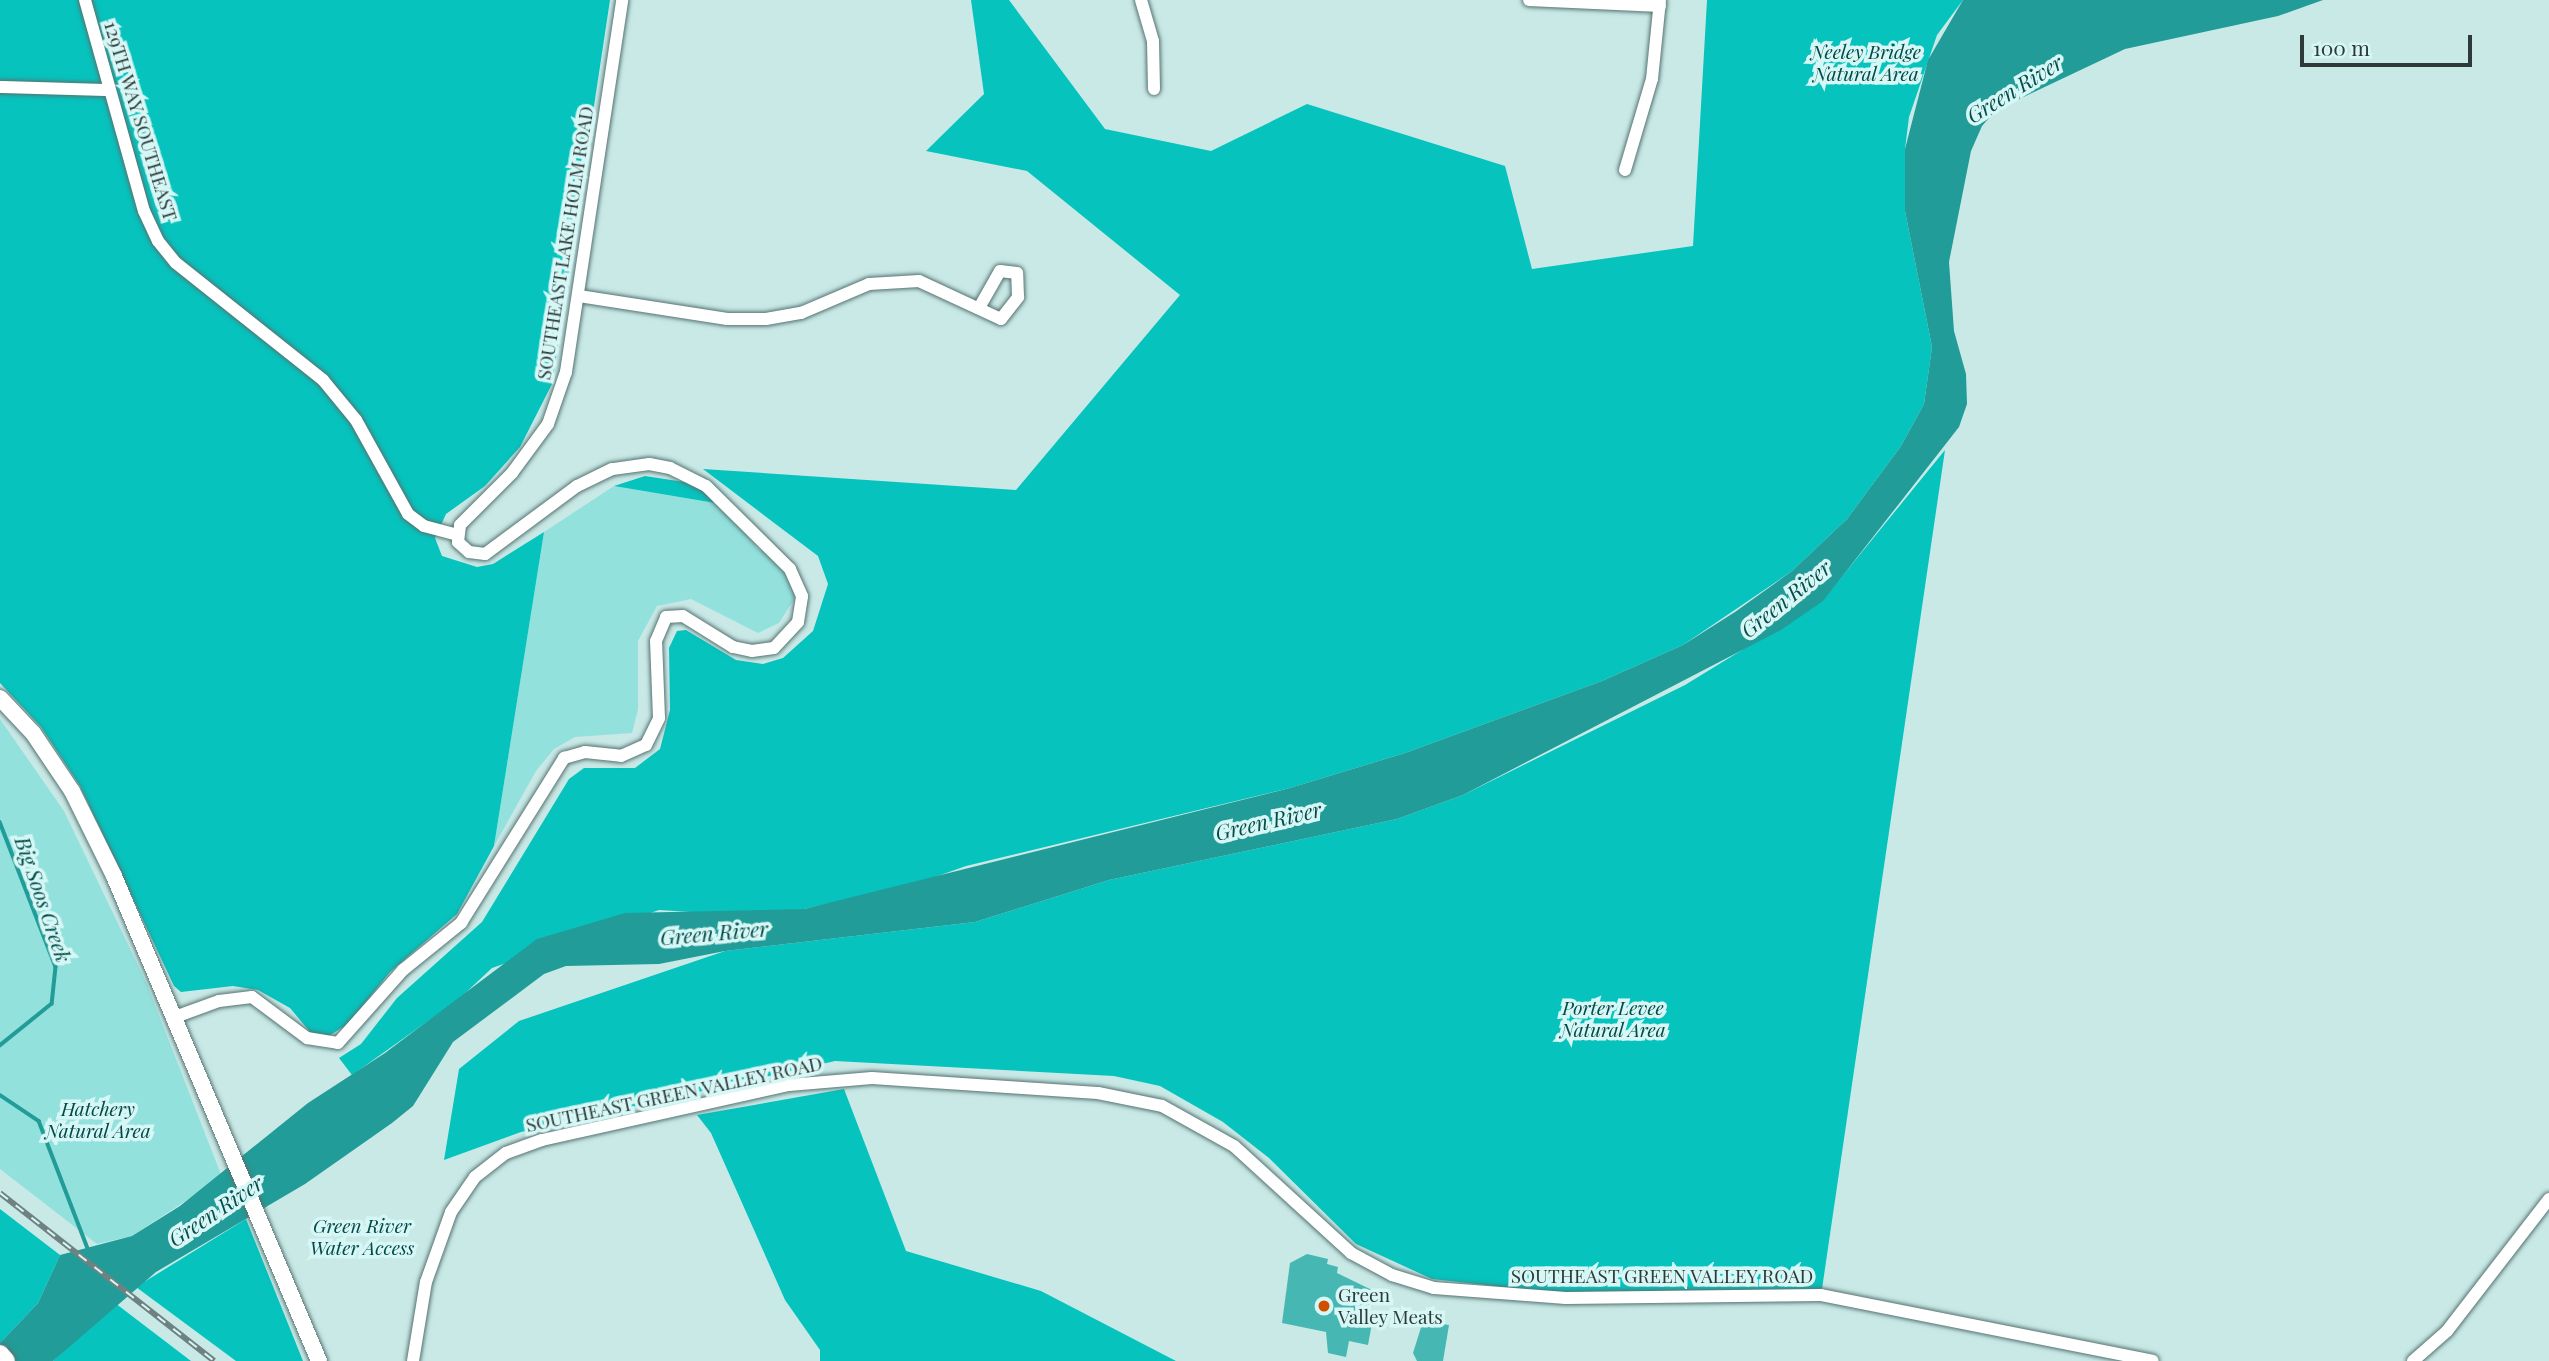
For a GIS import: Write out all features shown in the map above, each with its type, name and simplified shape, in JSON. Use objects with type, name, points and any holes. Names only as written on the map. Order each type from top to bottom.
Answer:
[{"type":"highway","points":[[0,1354],[6,1361]]},
{"type":"main road","points":[[0,698],[33,733],[72,791],[174,1017],[217,1128],[319,1361]]},
{"type":"street","name":"129TH WAY SOUTHEAST","points":[[85,0],[108,90],[158,241],[176,263],[323,380],[355,420],[408,514],[424,526],[458,535]]},
{"type":"street","name":"SOUTHEAST LAKE HOLM ROAD","points":[[458,535],[460,525],[512,473],[548,424],[566,372],[622,0]]},
{"type":"street","points":[[1141,0],[1153,41],[1154,89]]},
{"type":"street","points":[[1529,0],[1660,3],[1652,79],[1625,170]]},
{"type":"street","points":[[0,87],[108,90]]},
{"type":"street","points":[[579,296],[727,319],[766,319],[801,313],[894,280],[941,288],[979,308]]},
{"type":"street","points":[[174,1017],[219,1001],[252,997],[319,1043],[338,1043],[349,1036],[390,982],[460,923],[564,758],[574,753],[621,756],[646,744],[659,718],[656,641],[666,617],[683,616],[733,647],[761,651],[785,639],[802,611],[799,584],[772,548],[706,485],[670,468],[649,464],[612,469],[578,486],[485,554],[461,548],[458,535]]},
{"type":"street","name":"SOUTHEAST GREEN VALLEY ROAD","points":[[412,1361],[426,1282],[451,1212],[475,1177],[506,1153],[542,1140],[789,1085],[872,1078],[1098,1093],[1162,1106],[1234,1146],[1351,1253],[1392,1275],[1434,1287],[1566,1298],[1821,1295],[2153,1361]]},
{"type":"street","points":[[2413,1361],[2447,1331],[2549,1199]]},
{"type":"green space","points":[[0,0],[610,0],[552,384],[520,447],[485,486],[446,514],[435,538],[442,556],[477,567],[493,564],[544,532],[494,846],[457,914],[390,972],[348,1024],[327,1037],[311,1033],[290,1008],[258,990],[233,986],[181,992],[174,986],[80,786],[41,727],[0,683]]},
{"type":"green space","name":"Neeley Bridge Natural Area","points":[[971,0],[1009,0],[1105,129],[1211,151],[1307,104],[1505,166],[1532,269],[1693,246],[1707,0],[1963,0],[1937,35],[1909,117],[1905,149],[1905,211],[1932,347],[1924,404],[1901,446],[1847,519],[1792,571],[1683,645],[1602,681],[1405,753],[1290,788],[966,866],[918,883],[804,909],[738,915],[659,910],[492,968],[459,999],[352,1075],[339,1058],[361,1044],[397,998],[482,922],[569,779],[584,768],[635,768],[660,749],[670,710],[669,648],[677,631],[686,630],[736,660],[763,664],[783,658],[813,631],[828,584],[818,556],[703,469],[1016,490],[1180,295],[1027,171],[926,151],[984,94]]},
{"type":"green space","name":"Porter Levee Natural Area","points":[[1945,450],[1822,1289],[1558,1293],[1432,1279],[1356,1244],[1269,1158],[1223,1122],[1160,1086],[1114,1076],[835,1061],[521,1132],[444,1160],[459,1069],[519,1021],[725,951],[975,922],[1109,880],[1397,819],[1463,795],[1685,685],[1822,601]]},
{"type":"green space","points":[[645,476],[691,483],[721,504],[614,486]]},
{"type":"green space","points":[[614,486],[721,504],[758,549],[780,562],[796,589],[793,601],[779,623],[758,633],[691,599],[657,606],[638,641],[638,709],[632,733],[575,737],[554,749],[536,771],[494,846],[544,532]]},
{"type":"green space","name":"Hatchery Natural Area","points":[[0,719],[64,811],[146,982],[222,1177],[132,1236],[97,1244],[0,1169]]},
{"type":"green space","points":[[844,1089],[906,1251],[1041,1291],[1176,1361],[820,1361],[820,1350],[785,1300],[711,1133],[697,1115]]},
{"type":"green space","points":[[0,1209],[60,1255],[38,1303],[0,1343]]},
{"type":"green space","points":[[246,1219],[303,1361],[236,1361],[136,1287]]},
{"type":"green space","points":[[115,1303],[191,1361],[53,1361]]},
{"type":"water","name":"Green River","points":[[1963,0],[2323,0],[2278,16],[2125,49],[1996,110],[1982,126],[1971,151],[1949,262],[1954,331],[1966,374],[1967,404],[1959,427],[1823,601],[1781,630],[1463,795],[1397,819],[1109,880],[975,922],[725,951],[659,964],[566,966],[544,974],[453,1042],[413,1106],[392,1123],[305,1184],[156,1272],[53,1361],[0,1361],[0,1343],[38,1303],[60,1255],[132,1236],[180,1206],[308,1103],[385,1053],[537,939],[625,913],[804,909],[1290,788],[1405,753],[1602,681],[1683,645],[1735,612],[1792,571],[1847,519],[1901,446],[1924,404],[1932,347],[1905,211],[1905,149],[1928,60]]},
{"type":"building","name":"Green Valley Meats","points":[[1307,1254],[1328,1259],[1327,1264],[1338,1267],[1337,1273],[1372,1290],[1365,1322],[1372,1323],[1368,1345],[1349,1341],[1346,1357],[1328,1353],[1326,1332],[1282,1323],[1290,1263]]},
{"type":"building","points":[[1423,1321],[1449,1325],[1443,1361],[1417,1361],[1413,1353]]},
{"type":"waterway","name":"Big Soos Creek","points":[[0,822],[56,967],[52,1004],[0,1046]]},
{"type":"waterway","name":"Big Soos Creek","points":[[0,1095],[39,1121],[89,1251]]},
{"type":"railway","points":[[0,1193],[214,1361]]},
{"type":"place","name":"Green Valley Meats","points":[[1324,1306]]},
{"type":"park label","name":"Green River Water Access","points":[[362,1237]]}]
